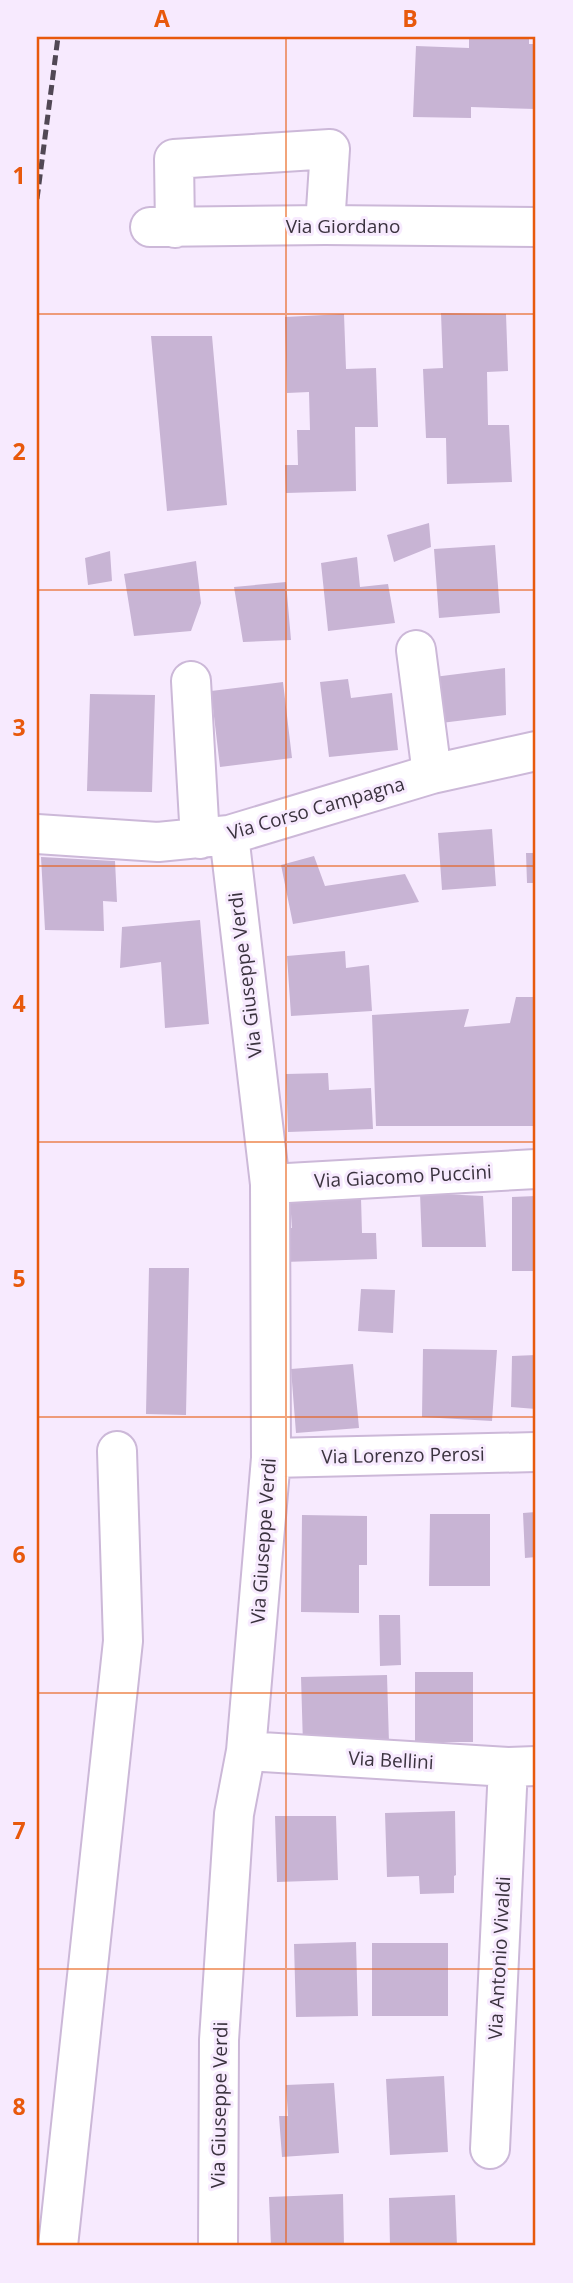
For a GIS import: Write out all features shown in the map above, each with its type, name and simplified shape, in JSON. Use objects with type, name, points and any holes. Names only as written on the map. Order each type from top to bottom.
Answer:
[{"type":"street","name":"Via Giordano","points":[[325,225],[330,149],[174,159],[162,228],[325,225],[536,227]]},
{"type":"street","points":[[416,650],[432,774]]},
{"type":"street","name":"Via Corso Campagna","points":[[191,681],[214,837]]},
{"type":"street","name":"Via Corso Campagna","points":[[37,834],[158,842],[214,837],[432,774],[536,751]]},
{"type":"street","name":"Via Giuseppe Verdi","points":[[214,837],[270,1184],[271,1458],[246,1751],[234,1814],[219,2039],[218,2246]]},
{"type":"street","name":"Via Giacomo Puccini","points":[[270,1184],[536,1169]]},
{"type":"street","points":[[58,2246],[123,1642],[117,1451]]},
{"type":"street","name":"Via Lorenzo Perosi","points":[[271,1458],[536,1452]]},
{"type":"street","name":"Via Bellini","points":[[246,1751],[522,1766]]},
{"type":"street","name":"Via Antonio Vivaldi","points":[[490,2149],[522,1766]]},
{"type":"building","points":[[469,37],[529,37],[529,44],[536,44],[536,109],[471,107],[471,118],[413,117],[416,46],[469,48]]},
{"type":"building","points":[[441,313],[506,314],[508,371],[487,372],[488,425],[509,425],[512,482],[447,484],[446,438],[426,438],[423,369],[443,368]]},
{"type":"building","points":[[344,314],[346,369],[376,368],[378,427],[355,427],[356,491],[286,493],[285,465],[298,465],[297,430],[310,430],[309,392],[287,393],[285,317]]},
{"type":"building","points":[[151,336],[212,336],[227,505],[167,511]]},
{"type":"building","points":[[429,523],[431,547],[394,562],[387,535]]},
{"type":"building","points":[[495,545],[500,613],[439,618],[434,549]]},
{"type":"building","points":[[110,551],[112,581],[88,585],[85,558]]},
{"type":"building","points":[[357,557],[360,587],[388,584],[395,623],[328,631],[321,563]]},
{"type":"building","points":[[196,561],[201,603],[191,631],[134,636],[124,574]]},
{"type":"building","points":[[286,582],[291,640],[243,642],[234,587]]},
{"type":"building","points":[[505,668],[506,715],[441,723],[434,677]]},
{"type":"building","points":[[348,679],[351,698],[392,693],[398,750],[329,757],[320,682]]},
{"type":"building","points":[[283,682],[292,758],[220,767],[211,691]]},
{"type":"building","points":[[90,694],[155,695],[152,792],[87,791]]},
{"type":"building","points":[[492,829],[496,886],[442,890],[438,833]]},
{"type":"building","points":[[526,853],[536,853],[536,883],[527,883]]},
{"type":"building","points":[[314,856],[325,886],[405,874],[419,902],[293,924],[281,865]]},
{"type":"building","points":[[41,857],[115,861],[117,902],[103,901],[104,931],[45,930]]},
{"type":"building","points":[[200,920],[209,1024],[165,1028],[161,962],[120,968],[122,927]]},
{"type":"building","points":[[345,951],[346,968],[369,965],[372,1011],[291,1016],[287,956]]},
{"type":"building","points":[[516,997],[536,997],[536,1126],[376,1126],[372,1015],[469,1009],[464,1027],[510,1023]]},
{"type":"building","points":[[328,1073],[329,1090],[371,1088],[373,1129],[288,1132],[286,1074]]},
{"type":"building","points":[[420,1193],[483,1196],[486,1247],[422,1247]]},
{"type":"building","points":[[536,1196],[536,1271],[512,1271],[512,1197]]},
{"type":"building","points":[[361,1198],[362,1233],[376,1233],[377,1259],[284,1262],[283,1228],[292,1228],[290,1200]]},
{"type":"building","points":[[149,1268],[189,1268],[186,1415],[146,1414]]},
{"type":"building","points":[[361,1289],[395,1290],[393,1333],[358,1331]]},
{"type":"building","points":[[423,1349],[497,1350],[492,1421],[422,1417]]},
{"type":"building","points":[[536,1355],[536,1409],[511,1407],[512,1356]]},
{"type":"building","points":[[353,1364],[359,1428],[296,1433],[291,1369]]},
{"type":"building","points":[[536,1512],[536,1557],[525,1558],[523,1513]]},
{"type":"building","points":[[430,1514],[490,1514],[490,1586],[429,1586]]},
{"type":"building","points":[[302,1515],[367,1516],[367,1565],[359,1565],[359,1613],[301,1612]]},
{"type":"building","points":[[379,1615],[400,1615],[401,1665],[380,1666]]},
{"type":"building","points":[[415,1672],[473,1672],[473,1742],[415,1742]]},
{"type":"building","points":[[387,1675],[389,1743],[303,1745],[301,1677]]},
{"type":"building","points":[[455,1811],[454,1893],[420,1894],[419,1876],[387,1877],[385,1813]]},
{"type":"building","points":[[275,1816],[336,1816],[338,1880],[277,1882]]},
{"type":"building","points":[[356,1942],[358,2016],[296,2017],[294,1944]]},
{"type":"building","points":[[372,1943],[448,1943],[448,2016],[372,2016]]},
{"type":"building","points":[[444,2076],[448,2152],[390,2155],[386,2079]]},
{"type":"building","points":[[334,2083],[339,2153],[282,2157],[279,2116],[288,2116],[286,2085]]},
{"type":"building","points":[[343,2194],[344,2246],[271,2246],[269,2197]]},
{"type":"building","points":[[455,2195],[457,2246],[390,2246],[389,2198]]},
{"type":"railway","points":[[37,199],[58,37]]}]
